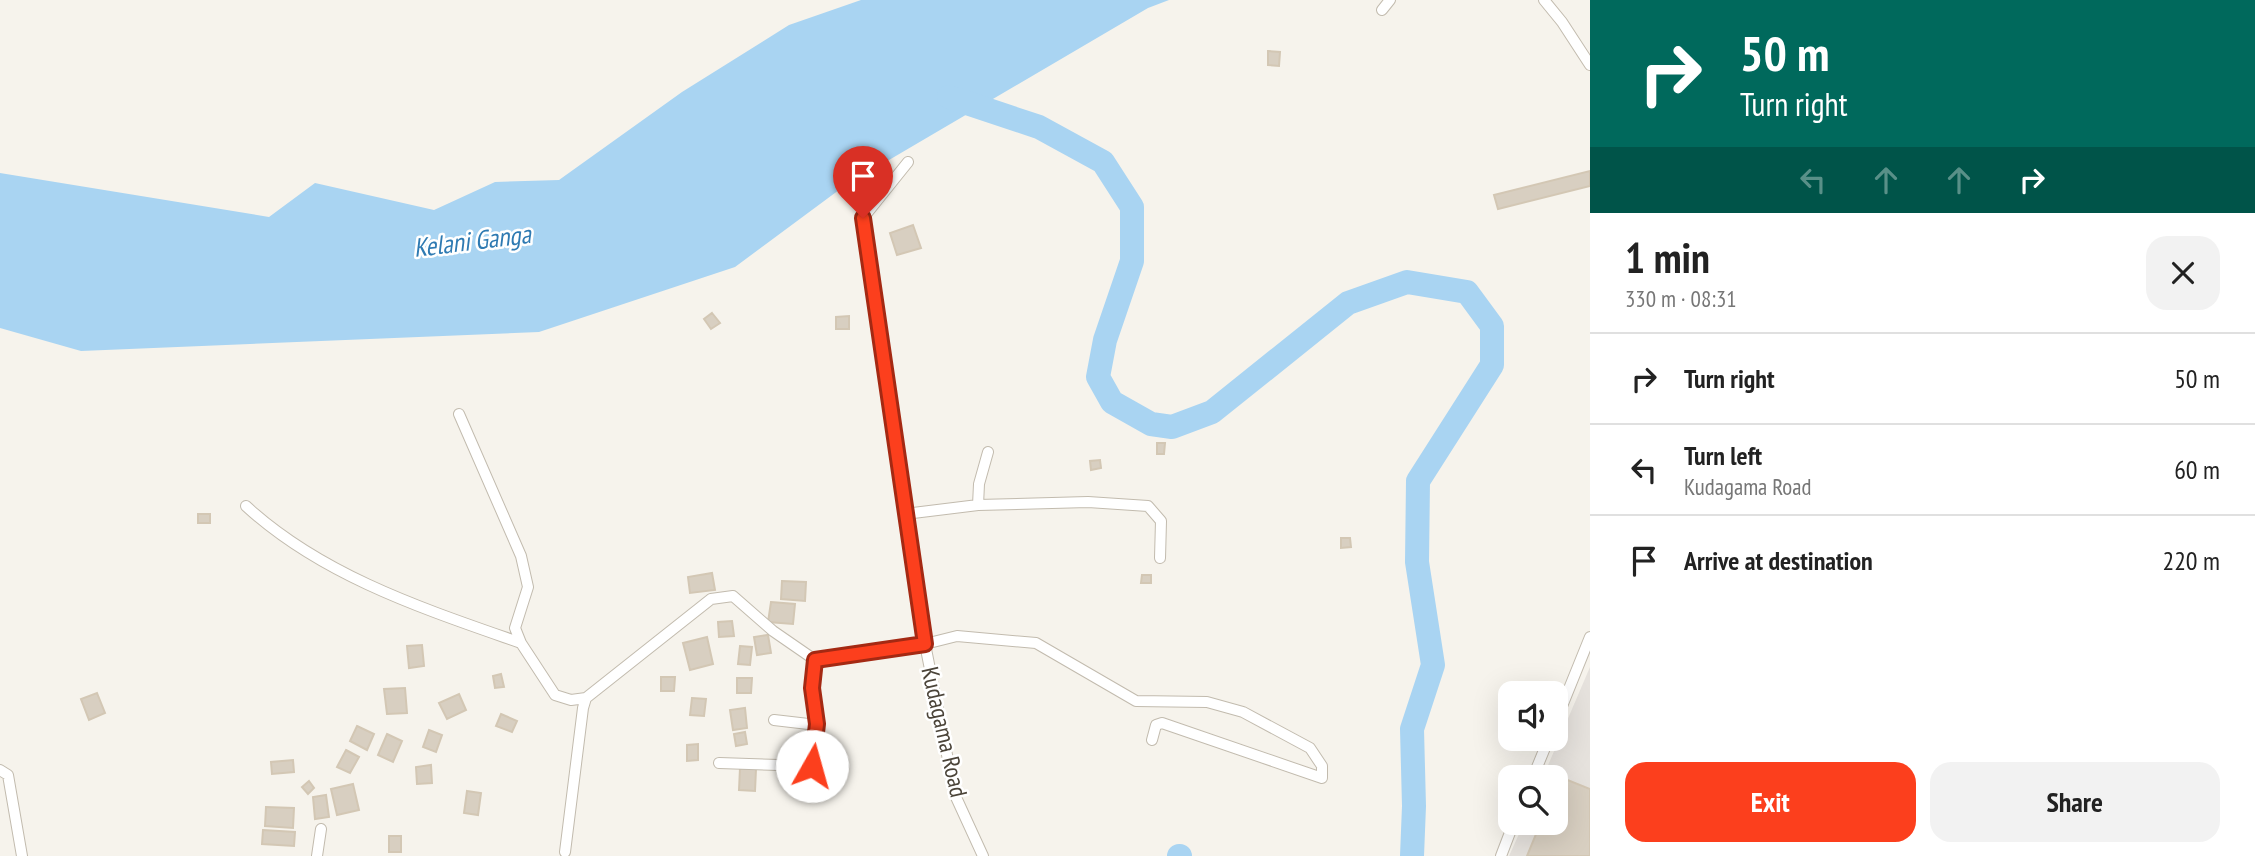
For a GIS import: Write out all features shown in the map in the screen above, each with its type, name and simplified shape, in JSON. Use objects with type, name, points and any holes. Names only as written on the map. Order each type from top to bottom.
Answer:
[{"type":"street","points":[[1382,10],[1390,0]]},
{"type":"street","points":[[1544,0],[1590,65]]},
{"type":"street","name":"Kudagama Road","points":[[908,162],[863,218],[925,644],[955,795],[983,856]]},
{"type":"street","points":[[459,414],[521,556],[528,587],[515,628],[520,643],[555,695],[571,701],[586,698],[711,599],[733,596],[773,631],[815,660],[925,644],[957,636],[1037,643],[1136,701],[1207,702],[1243,712],[1311,747],[1322,766],[1322,778],[1162,723],[1156,725],[1152,740]]},
{"type":"street","points":[[978,505],[979,484],[988,452]]},
{"type":"street","points":[[905,514],[978,505],[1087,502],[1148,506],[1161,521],[1160,558]]},
{"type":"street","points":[[246,506],[273,531],[371,588],[520,643]]},
{"type":"street","points":[[1568,691],[1590,637]]},
{"type":"street","points":[[719,763],[812,766],[817,724],[812,688],[815,660]]},
{"type":"street","points":[[565,852],[586,698]]},
{"type":"street","points":[[774,720],[817,724]]},
{"type":"street","points":[[0,770],[8,775],[22,856]]},
{"type":"street","points":[[317,856],[321,829]]},
{"type":"street","points":[[1501,856],[1509,835]]},
{"type":"shaded area","points":[[1590,667],[1590,856],[1509,856],[1519,835],[1568,835],[1568,765],[1548,765],[1554,751],[1568,751],[1568,718]]},
{"type":"water","name":"Kelani Ganga","points":[[861,0],[1169,0],[1148,8],[843,187],[735,267],[539,332],[81,351],[0,328],[0,173],[269,217],[315,183],[434,210],[495,182],[559,180],[682,92],[789,25]]},
{"type":"building","points":[[1268,51],[1280,52],[1279,66],[1268,65]]},
{"type":"building","points":[[1590,171],[1590,186],[1498,209],[1494,195]]},
{"type":"building","points":[[913,225],[921,248],[897,255],[890,233]]},
{"type":"building","points":[[712,313],[720,323],[711,329],[704,319]]},
{"type":"building","points":[[849,316],[849,329],[836,329],[836,317]]},
{"type":"building","points":[[1157,443],[1165,443],[1164,454],[1157,454]]},
{"type":"building","points":[[1100,460],[1101,468],[1091,470],[1090,461]]},
{"type":"building","points":[[198,514],[210,514],[210,523],[198,523]]},
{"type":"building","points":[[1341,538],[1350,538],[1351,547],[1341,548]]},
{"type":"building","points":[[712,573],[715,590],[690,593],[688,577]]},
{"type":"building","points":[[1142,575],[1151,575],[1151,583],[1141,583]]},
{"type":"building","points":[[782,581],[806,582],[805,601],[781,599]]},
{"type":"building","points":[[771,602],[795,604],[793,624],[768,622]]},
{"type":"building","points":[[732,621],[734,636],[719,637],[718,622]]},
{"type":"building","points":[[768,635],[771,653],[757,655],[754,637]]},
{"type":"building","points":[[707,637],[713,664],[690,670],[683,643]]},
{"type":"building","points":[[422,645],[424,666],[409,668],[407,646]]},
{"type":"building","points":[[740,646],[752,647],[750,665],[738,664]]},
{"type":"building","points":[[501,674],[504,687],[495,688],[493,676]]},
{"type":"building","points":[[661,677],[675,677],[674,691],[661,691]]},
{"type":"building","points":[[737,678],[752,678],[751,693],[737,693]]},
{"type":"building","points":[[405,688],[407,713],[387,714],[384,689]]},
{"type":"building","points":[[97,693],[105,713],[89,720],[81,699]]},
{"type":"building","points":[[459,694],[466,710],[447,719],[439,703]]},
{"type":"building","points":[[692,698],[706,699],[704,716],[690,715]]},
{"type":"building","points":[[745,708],[747,728],[733,730],[730,710]]},
{"type":"building","points":[[501,714],[517,721],[512,732],[496,726]]},
{"type":"building","points":[[357,726],[374,734],[367,750],[350,741]]},
{"type":"building","points":[[429,730],[442,735],[436,752],[423,747]]},
{"type":"building","points":[[745,732],[747,744],[736,746],[734,734]]},
{"type":"building","points":[[387,734],[402,741],[393,762],[378,755]]},
{"type":"building","points":[[698,744],[698,760],[687,761],[687,745]]},
{"type":"building","points":[[346,750],[359,757],[350,773],[337,767]]},
{"type":"building","points":[[293,760],[294,772],[272,774],[271,762]]},
{"type":"building","points":[[431,765],[432,783],[417,784],[416,767]]},
{"type":"building","points":[[740,768],[756,769],[755,791],[739,790]]},
{"type":"building","points":[[1568,780],[1590,789],[1590,856],[1527,856],[1536,835],[1568,835]]},
{"type":"building","points":[[309,781],[314,788],[308,794],[302,787]]},
{"type":"building","points":[[353,784],[359,810],[337,815],[331,789]]},
{"type":"building","points":[[467,791],[481,793],[478,815],[464,813]]},
{"type":"building","points":[[326,795],[329,817],[315,819],[313,797]]},
{"type":"building","points":[[266,807],[294,808],[293,828],[265,826]]},
{"type":"building","points":[[263,830],[295,832],[294,846],[262,844]]},
{"type":"building","points":[[389,836],[401,836],[401,852],[389,852]]},
{"type":"waterway","points":[[949,97],[1039,127],[1103,162],[1132,207],[1132,261],[1105,340],[1098,377],[1112,402],[1151,424],[1172,427],[1212,412],[1348,303],[1407,282],[1467,292],[1492,326],[1492,365],[1418,481],[1417,562],[1433,665],[1412,729],[1412,856]]},
{"type":"route","points":[[812,766],[817,724],[812,688],[815,660],[925,644],[863,218]]}]
